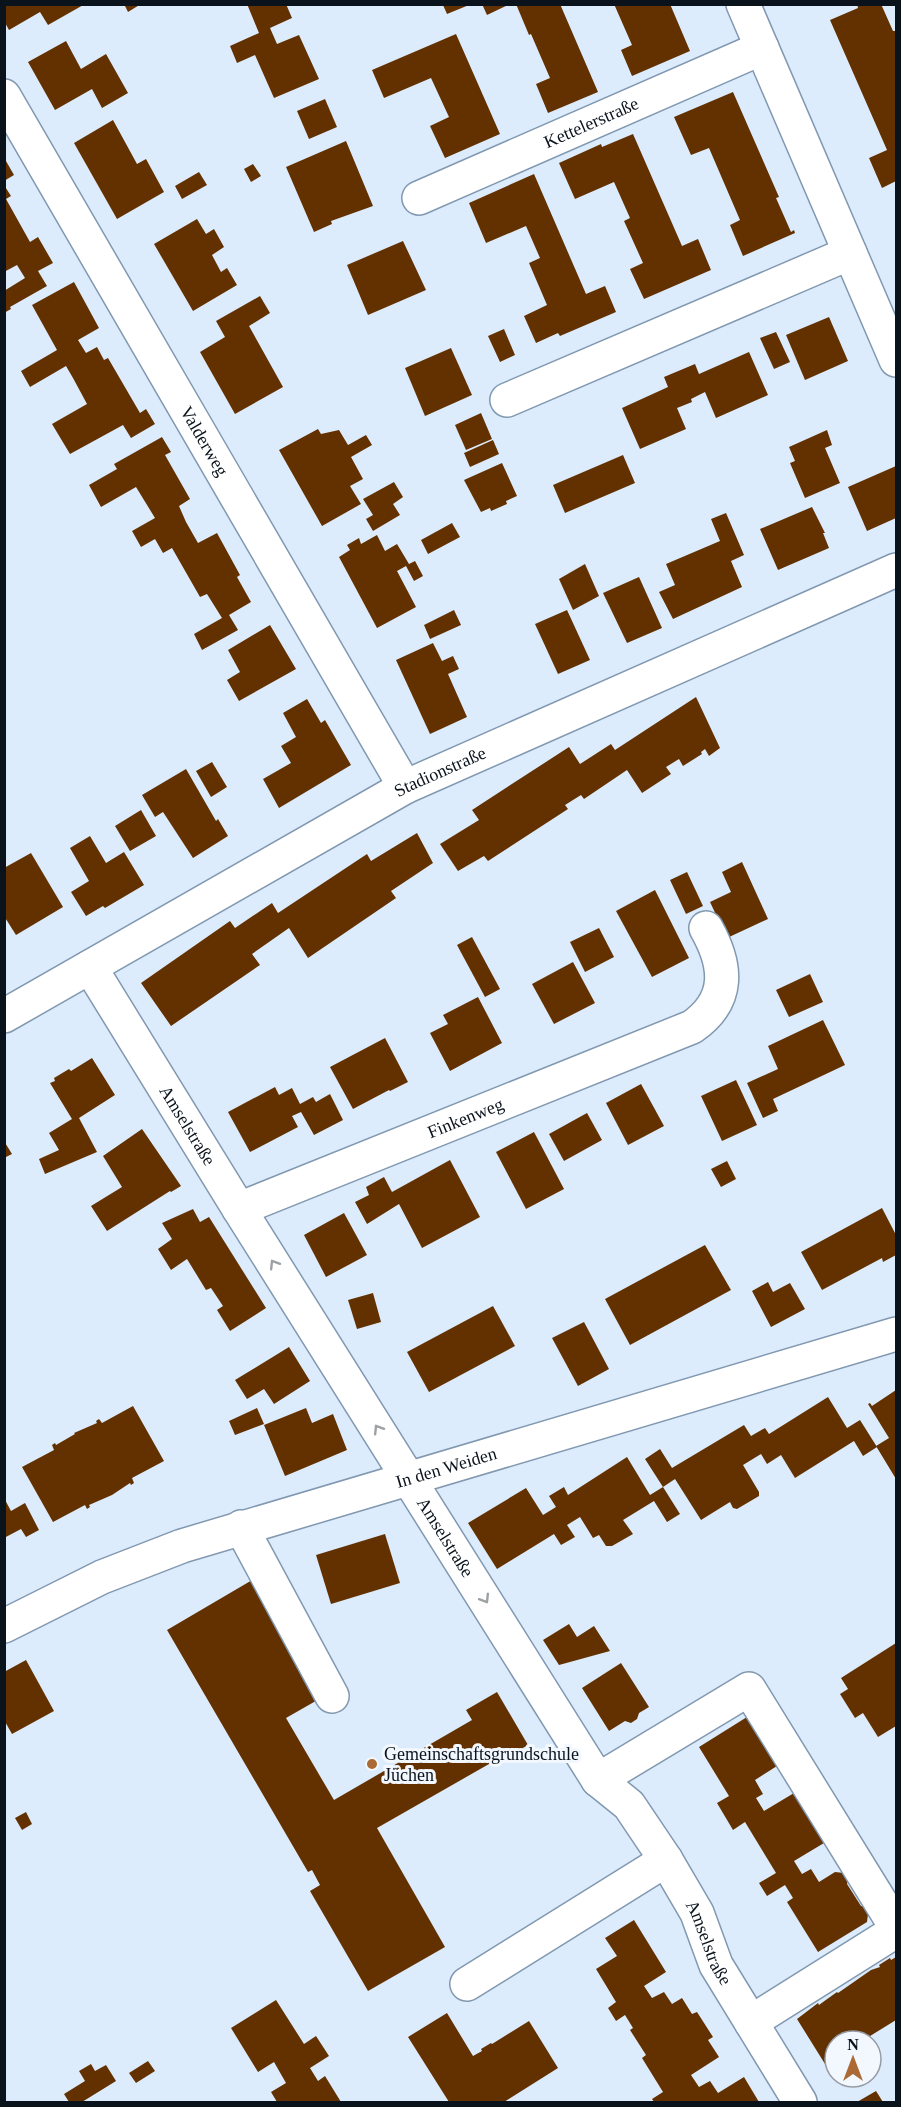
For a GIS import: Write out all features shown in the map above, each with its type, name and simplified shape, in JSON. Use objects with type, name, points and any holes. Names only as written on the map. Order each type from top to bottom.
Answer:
[{"type":"street","points":[[743,4],[897,360]]},
{"type":"street","name":"Kettelerstraße","points":[[419,198],[762,48]]},
{"type":"street","name":"Valderweg","points":[[4,96],[405,787]]},
{"type":"street","points":[[507,400],[850,253]]},
{"type":"street","name":"Stadionstraße","points":[[4,1016],[405,787],[897,570]]},
{"type":"street","name":"Finkenweg","points":[[239,1209],[692,1027],[704,1019],[712,1008],[718,998],[721,985],[721,963],[714,942],[706,928]]},
{"type":"street","name":"Amselstraße","points":[[90,967],[239,1209],[598,1780],[629,1805],[666,1860],[697,1913],[716,1965],[800,2103]]},
{"type":"street","name":"In den Weiden","points":[[4,1626],[125,1566],[241,1527],[897,1334]]},
{"type":"street","points":[[241,1527],[333,1696]]},
{"type":"street","points":[[598,1780],[749,1689],[897,1929],[751,2022]]},
{"type":"street","points":[[467,1984],[666,1860]]},
{"type":"building","points":[[4,4],[85,4],[48,25],[40,12],[9,30],[4,21]]},
{"type":"building","points":[[124,4],[141,4],[128,12]]},
{"type":"building","points":[[247,4],[286,4],[292,18],[270,28],[277,44],[299,35],[319,79],[274,98],[255,55],[237,63],[230,46],[259,33]]},
{"type":"building","points":[[482,4],[510,4],[487,15]]},
{"type":"building","points":[[516,4],[560,4],[598,92],[548,113],[536,84],[550,78]]},
{"type":"building","points":[[614,4],[670,4],[690,51],[632,76],[621,50],[632,45]]},
{"type":"building","points":[[857,4],[881,4],[896,33],[896,181],[882,188],[869,158],[887,150],[830,20],[858,8]]},
{"type":"building","points":[[443,5],[469,5],[447,14]]},
{"type":"building","points":[[456,34],[500,134],[445,158],[430,126],[449,117],[431,78],[384,98],[372,70]]},
{"type":"building","points":[[66,41],[81,69],[106,54],[128,93],[102,108],[92,89],[55,110],[28,62]]},
{"type":"building","points":[[733,92],[779,197],[776,198],[791,232],[794,230],[795,233],[743,256],[730,225],[740,220],[709,148],[691,155],[674,117]]},
{"type":"building","points":[[325,99],[337,127],[309,139],[297,111]]},
{"type":"building","points":[[113,120],[137,164],[146,159],[164,192],[117,219],[74,143]]},
{"type":"building","points":[[633,134],[682,246],[698,239],[711,270],[644,299],[630,269],[643,263],[624,221],[630,218],[614,182],[575,199],[559,163],[601,144],[602,147]]},
{"type":"building","points":[[346,141],[373,206],[331,221],[332,224],[314,232],[286,167]]},
{"type":"building","points":[[6,161],[14,175],[4,181],[4,162]]},
{"type":"building","points":[[253,164],[261,176],[251,182],[244,169]]},
{"type":"building","points":[[199,172],[207,185],[182,199],[175,186]]},
{"type":"building","points":[[534,174],[586,294],[605,286],[616,312],[560,336],[558,333],[536,343],[524,316],[547,305],[529,263],[540,258],[526,226],[486,243],[469,203]]},
{"type":"building","points":[[4,185],[11,196],[6,199],[30,242],[38,237],[53,263],[38,271],[47,286],[10,307],[11,309],[4,313],[4,291],[25,278],[17,265],[4,272]]},
{"type":"building","points":[[197,219],[206,234],[214,229],[224,247],[212,255],[221,272],[227,268],[237,285],[193,311],[154,244]]},
{"type":"building","points":[[403,241],[426,290],[368,315],[347,265]]},
{"type":"building","points":[[74,282],[99,328],[78,340],[86,353],[97,347],[104,360],[108,358],[140,413],[146,409],[155,424],[131,438],[123,425],[70,454],[52,424],[87,404],[66,366],[30,387],[21,371],[57,350],[32,305]]},
{"type":"building","points":[[260,296],[270,313],[249,326],[283,387],[235,414],[200,352],[225,337],[216,321]]},
{"type":"building","points":[[829,317],[848,361],[805,380],[786,335]]},
{"type":"building","points":[[504,329],[515,355],[500,362],[488,336]]},
{"type":"building","points":[[776,332],[790,362],[774,369],[760,338]]},
{"type":"building","points":[[451,348],[472,395],[425,416],[405,368]]},
{"type":"building","points":[[749,352],[768,395],[716,418],[705,392],[691,399],[692,402],[677,408],[686,429],[640,449],[622,408],[668,387],[664,377],[695,364],[699,374]]},
{"type":"building","points":[[481,413],[492,439],[466,450],[455,425]]},
{"type":"building","points":[[318,429],[321,434],[339,430],[348,445],[366,435],[372,445],[351,457],[363,479],[350,486],[361,504],[322,526],[279,450]]},
{"type":"building","points":[[827,430],[832,445],[825,448],[840,483],[805,498],[790,463],[795,461],[789,447]]},
{"type":"building","points":[[162,437],[171,452],[165,455],[190,499],[179,506],[186,522],[198,543],[217,533],[240,575],[237,577],[251,602],[229,615],[238,630],[202,650],[194,634],[222,618],[207,594],[200,597],[172,548],[163,553],[155,539],[141,547],[132,531],[155,518],[136,487],[101,507],[89,485],[117,469],[114,464]]},
{"type":"building","points":[[493,440],[499,454],[470,467],[464,453]]},
{"type":"building","points":[[623,455],[635,483],[565,513],[553,485]]},
{"type":"building","points":[[502,463],[517,496],[506,501],[507,504],[491,511],[490,508],[481,512],[464,480]]},
{"type":"building","points":[[896,466],[896,518],[867,531],[848,487]]},
{"type":"building","points":[[394,482],[403,497],[393,504],[400,515],[373,531],[366,519],[373,515],[363,499]]},
{"type":"building","points":[[812,507],[825,533],[823,533],[829,548],[778,570],[760,529]]},
{"type":"building","points":[[726,513],[744,555],[731,561],[742,587],[673,619],[659,592],[675,585],[666,564],[720,541],[711,519]]},
{"type":"building","points":[[452,523],[460,537],[428,554],[421,540]]},
{"type":"building","points":[[377,535],[385,551],[397,544],[409,564],[415,561],[423,576],[414,581],[406,566],[397,571],[416,607],[377,628],[339,557],[350,550],[347,545],[359,538],[361,544]]},
{"type":"building","points":[[585,564],[599,596],[573,610],[559,579]]},
{"type":"building","points":[[639,577],[662,628],[627,643],[603,593]]},
{"type":"building","points":[[454,610],[461,625],[430,639],[424,625]]},
{"type":"building","points":[[567,610],[590,660],[558,674],[535,624]]},
{"type":"building","points":[[270,625],[296,669],[239,701],[227,680],[240,672],[228,650]]},
{"type":"building","points":[[433,643],[442,661],[453,656],[459,669],[448,674],[467,717],[430,734],[396,660]]},
{"type":"building","points":[[696,697],[720,748],[709,756],[705,749],[701,752],[702,754],[683,766],[679,759],[666,767],[671,774],[642,793],[627,770],[584,799],[581,795],[565,805],[568,809],[488,861],[484,856],[458,871],[440,844],[479,820],[472,810],[569,747],[580,764],[611,744],[615,750]]},
{"type":"building","points":[[307,699],[321,723],[325,720],[351,765],[279,808],[263,779],[291,763],[281,746],[296,737],[283,713]]},
{"type":"building","points":[[212,762],[227,787],[211,797],[196,771]]},
{"type":"building","points":[[186,769],[216,821],[218,819],[228,836],[193,858],[163,812],[155,817],[142,795]]},
{"type":"building","points":[[141,810],[156,836],[130,851],[115,826]]},
{"type":"building","points":[[417,833],[433,863],[391,891],[396,898],[308,958],[289,928],[252,954],[260,965],[171,1026],[141,983],[230,921],[235,928],[272,903],[278,913],[367,854],[371,861]]},
{"type":"building","points":[[90,836],[106,863],[124,852],[144,885],[105,908],[103,906],[86,916],[71,892],[89,881],[70,848]]},
{"type":"building","points":[[31,853],[63,907],[16,935],[4,916],[4,868]]},
{"type":"building","points":[[742,862],[768,919],[727,938],[710,902],[731,892],[722,872]]},
{"type":"building","points":[[687,872],[703,906],[686,914],[670,880]]},
{"type":"building","points":[[655,890],[689,958],[652,977],[616,911]]},
{"type":"building","points":[[599,928],[614,957],[585,972],[570,942]]},
{"type":"building","points":[[472,937],[500,989],[485,997],[457,945]]},
{"type":"building","points":[[573,962],[595,1003],[554,1024],[532,984]]},
{"type":"building","points":[[810,974],[823,1002],[789,1017],[776,990]]},
{"type":"building","points":[[478,997],[502,1043],[450,1071],[430,1033],[448,1024],[443,1015]]},
{"type":"building","points":[[823,1020],[845,1065],[773,1099],[778,1111],[763,1118],[747,1083],[778,1069],[768,1046]]},
{"type":"building","points":[[385,1038],[408,1082],[353,1109],[330,1067]]},
{"type":"building","points":[[92,1058],[115,1095],[79,1118],[97,1152],[45,1174],[39,1159],[59,1150],[49,1133],[72,1119],[50,1083],[69,1069],[71,1071]]},
{"type":"building","points":[[736,1080],[757,1125],[722,1141],[701,1096]]},
{"type":"building","points":[[641,1084],[664,1126],[628,1145],[606,1103]]},
{"type":"building","points":[[275,1087],[279,1095],[292,1088],[300,1104],[313,1097],[316,1102],[330,1094],[343,1120],[314,1135],[301,1112],[292,1116],[298,1127],[250,1152],[228,1112]]},
{"type":"building","points":[[587,1113],[602,1140],[564,1161],[549,1134]]},
{"type":"building","points":[[142,1129],[181,1186],[107,1231],[91,1206],[122,1187],[103,1156]]},
{"type":"building","points":[[534,1132],[564,1189],[526,1209],[496,1152]]},
{"type":"building","points":[[4,1141],[12,1154],[4,1158]]},
{"type":"building","points":[[450,1160],[480,1217],[422,1248],[399,1204],[367,1224],[355,1202],[369,1195],[366,1187],[384,1177],[392,1192]]},
{"type":"building","points":[[727,1161],[736,1179],[721,1187],[711,1169]]},
{"type":"building","points":[[882,1208],[896,1235],[896,1255],[883,1262],[882,1258],[822,1290],[801,1252]]},
{"type":"building","points":[[193,1209],[200,1222],[209,1217],[266,1308],[230,1331],[217,1310],[223,1306],[211,1288],[206,1290],[187,1259],[171,1270],[158,1249],[172,1239],[162,1223]]},
{"type":"building","points":[[344,1213],[367,1255],[326,1277],[304,1235]]},
{"type":"building","points":[[705,1245],[731,1290],[630,1345],[605,1299]]},
{"type":"building","points":[[768,1282],[773,1292],[790,1283],[805,1309],[771,1327],[752,1291]]},
{"type":"building","points":[[373,1293],[381,1322],[357,1329],[348,1300]]},
{"type":"building","points":[[493,1306],[515,1346],[429,1392],[407,1352]]},
{"type":"building","points":[[584,1322],[609,1369],[578,1386],[552,1338]]},
{"type":"building","points":[[289,1347],[310,1381],[274,1404],[264,1389],[247,1399],[235,1380]]},
{"type":"building","points":[[896,1390],[896,1479],[876,1446],[889,1438],[868,1404],[872,1406]]},
{"type":"building","points":[[828,1397],[847,1428],[860,1420],[877,1447],[863,1456],[854,1441],[795,1478],[781,1455],[767,1464],[761,1454],[743,1465],[759,1492],[759,1496],[737,1509],[733,1508],[730,1502],[701,1520],[675,1479],[663,1487],[645,1459],[660,1449],[672,1468],[744,1425],[751,1436],[765,1428],[769,1434]]},
{"type":"building","points":[[133,1406],[164,1461],[132,1478],[134,1483],[131,1485],[130,1483],[112,1495],[89,1505],[87,1509],[85,1505],[53,1522],[22,1467],[54,1450],[52,1445],[55,1443],[56,1445],[74,1433],[97,1423],[99,1419],[102,1423]]},
{"type":"building","points":[[257,1408],[264,1424],[235,1435],[229,1421]]},
{"type":"building","points":[[306,1408],[312,1423],[333,1414],[347,1450],[285,1476],[264,1425]]},
{"type":"building","points":[[627,1457],[650,1495],[663,1487],[680,1514],[667,1522],[654,1501],[623,1520],[633,1534],[612,1546],[606,1546],[599,1535],[593,1538],[580,1517],[567,1525],[575,1537],[561,1545],[554,1534],[497,1569],[468,1523],[526,1488],[543,1515],[556,1507],[549,1496],[564,1487],[568,1495]]},
{"type":"building","points":[[4,1498],[11,1511],[25,1503],[39,1530],[26,1537],[21,1529],[4,1538]]},
{"type":"building","points":[[385,1534],[400,1583],[331,1604],[316,1555]]},
{"type":"building","points":[[259,1576],[328,1694],[286,1718],[334,1800],[472,1720],[466,1710],[497,1692],[528,1745],[497,1763],[496,1760],[377,1828],[445,1947],[368,1991],[310,1891],[320,1885],[312,1870],[308,1872],[167,1630]]},
{"type":"building","points":[[569,1624],[577,1637],[594,1626],[610,1651],[559,1665],[543,1640]]},
{"type":"building","points":[[896,1643],[896,1726],[878,1737],[863,1713],[855,1718],[840,1694],[848,1689],[841,1678]]},
{"type":"building","points":[[26,1660],[54,1711],[12,1734],[4,1720],[4,1672]]},
{"type":"building","points":[[621,1663],[649,1707],[639,1713],[637,1719],[631,1723],[625,1721],[609,1731],[582,1688]]},
{"type":"building","points":[[747,1717],[777,1766],[755,1780],[763,1794],[756,1798],[764,1811],[794,1793],[824,1843],[794,1861],[802,1874],[811,1869],[819,1882],[835,1872],[844,1873],[847,1884],[868,1914],[867,1922],[818,1952],[787,1902],[793,1898],[785,1885],[767,1896],[759,1883],[776,1873],[745,1822],[733,1830],[717,1803],[729,1796],[699,1747]]},
{"type":"building","points":[[26,1812],[32,1824],[22,1830],[15,1818]]},
{"type":"building","points":[[634,1920],[666,1972],[644,1986],[652,1998],[664,1992],[672,2004],[682,1998],[692,2014],[697,2012],[713,2037],[708,2040],[719,2057],[691,2075],[699,2087],[710,2081],[718,2093],[744,2077],[759,2102],[654,2102],[652,2099],[663,2092],[642,2058],[646,2055],[630,2030],[633,2028],[625,2015],[616,2021],[608,2008],[616,2002],[596,1969],[617,1956],[605,1938]]},
{"type":"building","points":[[896,1957],[896,2020],[881,2029],[823,2029],[823,2061],[797,2019],[818,2003],[819,2005],[871,1970],[880,1967],[879,1965],[890,1958],[891,1960]]},
{"type":"building","points":[[276,2000],[304,2044],[316,2036],[329,2056],[310,2068],[318,2081],[325,2076],[341,2102],[277,2102],[271,2092],[286,2083],[274,2062],[258,2072],[231,2028]]},
{"type":"building","points":[[447,2013],[473,2056],[529,2021],[558,2068],[504,2102],[449,2102],[408,2037]]},
{"type":"building","points":[[148,2061],[155,2071],[136,2083],[129,2073]]},
{"type":"building","points":[[91,2064],[95,2071],[106,2065],[116,2081],[82,2102],[69,2102],[64,2094],[85,2081],[79,2071]]},
{"type":"building","points":[[876,2091],[883,2102],[857,2102]]},
{"type":"place","name":"Gemeinschaftsgrundschule Jüchen","points":[[372,1764]]}]
